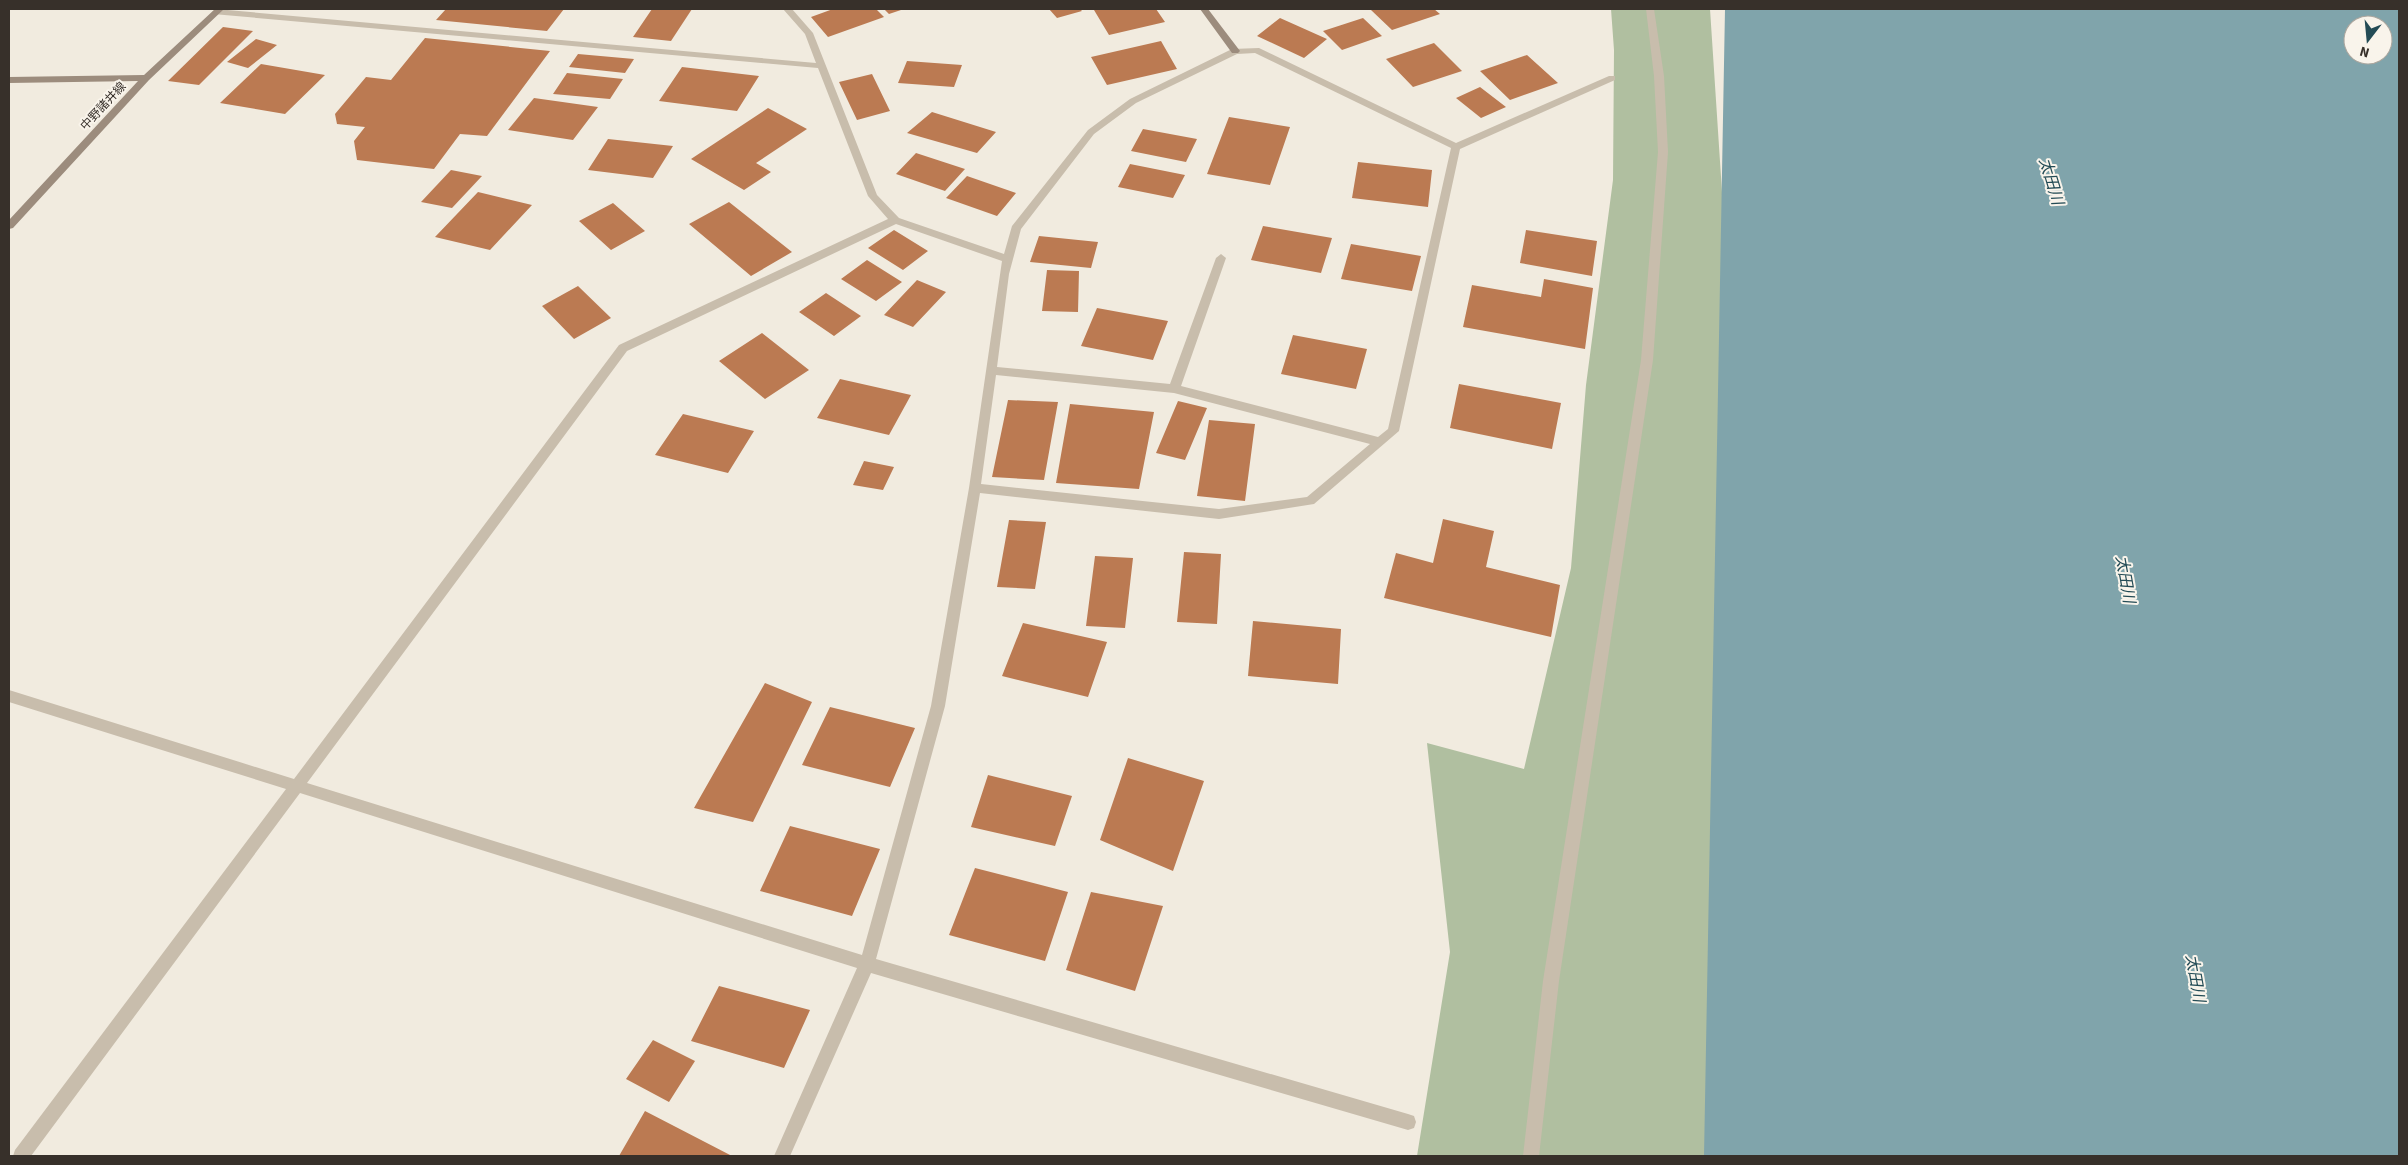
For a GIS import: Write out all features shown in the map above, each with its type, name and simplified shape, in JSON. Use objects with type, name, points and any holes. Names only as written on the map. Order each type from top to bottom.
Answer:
[{"type":"main road","points":[[1204,9],[1235,51]]},
{"type":"main road","name":"中野諸井線","points":[[9,226],[146,78],[218,10]]},
{"type":"main road","points":[[9,80],[146,78]]},
{"type":"street","points":[[787,9],[809,33],[873,196],[895,220],[1008,259]]},
{"type":"street","points":[[1531,1156],[1551,981],[1647,360],[1663,152],[1659,76],[1650,9]]},
{"type":"street","points":[[218,10],[822,66]]},
{"type":"street","points":[[782,1156],[867,964],[938,706],[975,488],[1004,274],[1016,228],[1091,132],[1134,101],[1235,51],[1256,50],[1456,147],[1612,78]]},
{"type":"street","points":[[975,488],[1219,514],[1310,501],[1393,431],[1456,147]]},
{"type":"street","points":[[21,1156],[623,348],[895,220]]},
{"type":"street","points":[[1174,388],[1221,258]]},
{"type":"street","points":[[991,370],[1174,388],[1380,442]]},
{"type":"street","points":[[9,696],[867,964],[1408,1122]]},
{"type":"green space","points":[[1611,9],[1710,9],[1722,192],[1720,1156],[1417,1156],[1450,952],[1427,743],[1524,769],[1571,568],[1586,385],[1613,180],[1614,50]]},
{"type":"water","name":"太田川","points":[[1725,9],[2399,9],[2399,1156],[1704,1156]]},
{"type":"building","points":[[446,9],[564,9],[547,31],[436,20]]},
{"type":"building","points":[[652,9],[692,9],[671,41],[633,37]]},
{"type":"building","points":[[833,9],[876,9],[884,17],[828,37],[811,17]]},
{"type":"building","points":[[884,9],[904,9],[889,14]]},
{"type":"building","points":[[1049,9],[1080,9],[1082,11],[1057,18]]},
{"type":"building","points":[[1156,9],[1165,22],[1109,35],[1094,10]]},
{"type":"building","points":[[1434,9],[1440,14],[1392,30],[1371,10]]},
{"type":"building","points":[[1280,18],[1327,39],[1304,58],[1257,36]]},
{"type":"building","points":[[1363,18],[1382,36],[1342,50],[1323,31]]},
{"type":"building","points":[[223,27],[253,31],[199,85],[168,81]]},
{"type":"building","points":[[425,38],[550,51],[487,136],[460,134],[434,169],[357,160],[354,141],[365,127],[337,124],[335,114],[366,77],[391,80]]},
{"type":"building","points":[[256,39],[277,45],[248,68],[227,62]]},
{"type":"building","points":[[1161,41],[1177,69],[1107,85],[1091,57]]},
{"type":"building","points":[[1434,43],[1462,71],[1413,87],[1386,59]]},
{"type":"building","points":[[578,54],[634,59],[625,73],[569,67]]},
{"type":"building","points":[[1527,55],[1558,83],[1510,100],[1480,71]]},
{"type":"building","points":[[907,61],[962,65],[954,87],[898,83]]},
{"type":"building","points":[[261,64],[325,75],[285,114],[220,103]]},
{"type":"building","points":[[682,67],[759,76],[737,111],[659,101]]},
{"type":"building","points":[[567,73],[623,79],[610,99],[553,94]]},
{"type":"building","points":[[872,74],[890,111],[857,120],[839,82]]},
{"type":"building","points":[[1480,87],[1506,107],[1481,118],[1456,98]]},
{"type":"building","points":[[534,98],[598,107],[573,140],[508,130]]},
{"type":"building","points":[[768,108],[807,129],[756,163],[771,172],[744,190],[691,159]]},
{"type":"building","points":[[932,112],[996,132],[977,153],[907,133]]},
{"type":"building","points":[[1229,117],[1290,127],[1270,185],[1207,174]]},
{"type":"building","points":[[1143,129],[1197,139],[1186,162],[1131,151]]},
{"type":"building","points":[[608,139],[673,146],[653,178],[588,170]]},
{"type":"building","points":[[916,153],[965,169],[945,191],[896,174]]},
{"type":"building","points":[[1358,162],[1432,170],[1428,207],[1352,198]]},
{"type":"building","points":[[1130,164],[1185,175],[1173,198],[1118,187]]},
{"type":"building","points":[[451,170],[482,176],[452,208],[421,202]]},
{"type":"building","points":[[967,176],[1016,193],[997,216],[946,198]]},
{"type":"building","points":[[478,192],[532,205],[490,250],[435,237]]},
{"type":"building","points":[[729,202],[792,252],[751,276],[689,224]]},
{"type":"building","points":[[613,203],[645,231],[611,250],[579,221]]},
{"type":"building","points":[[1263,226],[1332,238],[1321,273],[1251,260]]},
{"type":"building","points":[[894,230],[928,251],[903,270],[868,248]]},
{"type":"building","points":[[1526,230],[1597,241],[1592,276],[1520,263]]},
{"type":"building","points":[[1039,236],[1098,242],[1091,268],[1030,262]]},
{"type":"building","points":[[1351,244],[1421,256],[1412,291],[1341,279]]},
{"type":"building","points":[[867,260],[902,282],[876,301],[841,279]]},
{"type":"building","points":[[1047,270],[1079,271],[1078,312],[1042,311]]},
{"type":"building","points":[[1544,279],[1593,288],[1585,349],[1463,327],[1472,285],[1541,297]]},
{"type":"building","points":[[917,280],[946,292],[913,327],[884,315]]},
{"type":"building","points":[[578,286],[611,318],[574,339],[542,306]]},
{"type":"building","points":[[826,293],[861,316],[834,336],[799,312]]},
{"type":"building","points":[[1097,308],[1168,321],[1153,360],[1081,346]]},
{"type":"building","points":[[762,333],[809,370],[765,399],[719,361]]},
{"type":"building","points":[[1293,335],[1367,349],[1356,389],[1281,374]]},
{"type":"building","points":[[840,379],[911,395],[889,435],[817,418]]},
{"type":"building","points":[[1459,384],[1561,403],[1552,449],[1450,428]]},
{"type":"building","points":[[1008,400],[1058,402],[1044,480],[992,477]]},
{"type":"building","points":[[1178,401],[1207,408],[1185,460],[1156,453]]},
{"type":"building","points":[[1070,404],[1154,412],[1139,489],[1056,483]]},
{"type":"building","points":[[683,414],[754,431],[728,473],[655,455]]},
{"type":"building","points":[[1209,420],[1255,424],[1245,501],[1197,496]]},
{"type":"building","points":[[864,461],[894,467],[883,490],[853,485]]},
{"type":"building","points":[[1443,519],[1494,531],[1486,567],[1560,585],[1551,637],[1384,598],[1396,553],[1433,563]]},
{"type":"building","points":[[1009,520],[1046,522],[1035,589],[997,587]]},
{"type":"building","points":[[1184,552],[1221,554],[1217,624],[1177,622]]},
{"type":"building","points":[[1095,556],[1133,558],[1125,628],[1086,626]]},
{"type":"building","points":[[1253,621],[1341,629],[1338,684],[1248,676]]},
{"type":"building","points":[[1023,623],[1107,642],[1088,697],[1002,676]]},
{"type":"building","points":[[765,683],[812,702],[753,822],[694,808]]},
{"type":"building","points":[[830,707],[915,728],[890,787],[802,765]]},
{"type":"building","points":[[1128,758],[1204,781],[1173,871],[1100,840]]},
{"type":"building","points":[[988,775],[1072,796],[1055,846],[971,827]]},
{"type":"building","points":[[790,826],[880,849],[852,916],[760,891]]},
{"type":"building","points":[[975,868],[1068,892],[1045,961],[949,935]]},
{"type":"building","points":[[1091,892],[1163,906],[1135,991],[1066,970]]},
{"type":"building","points":[[719,986],[810,1010],[784,1068],[691,1041]]},
{"type":"building","points":[[653,1040],[695,1061],[669,1102],[626,1079]]},
{"type":"building","points":[[645,1111],[732,1156],[619,1156]]}]
